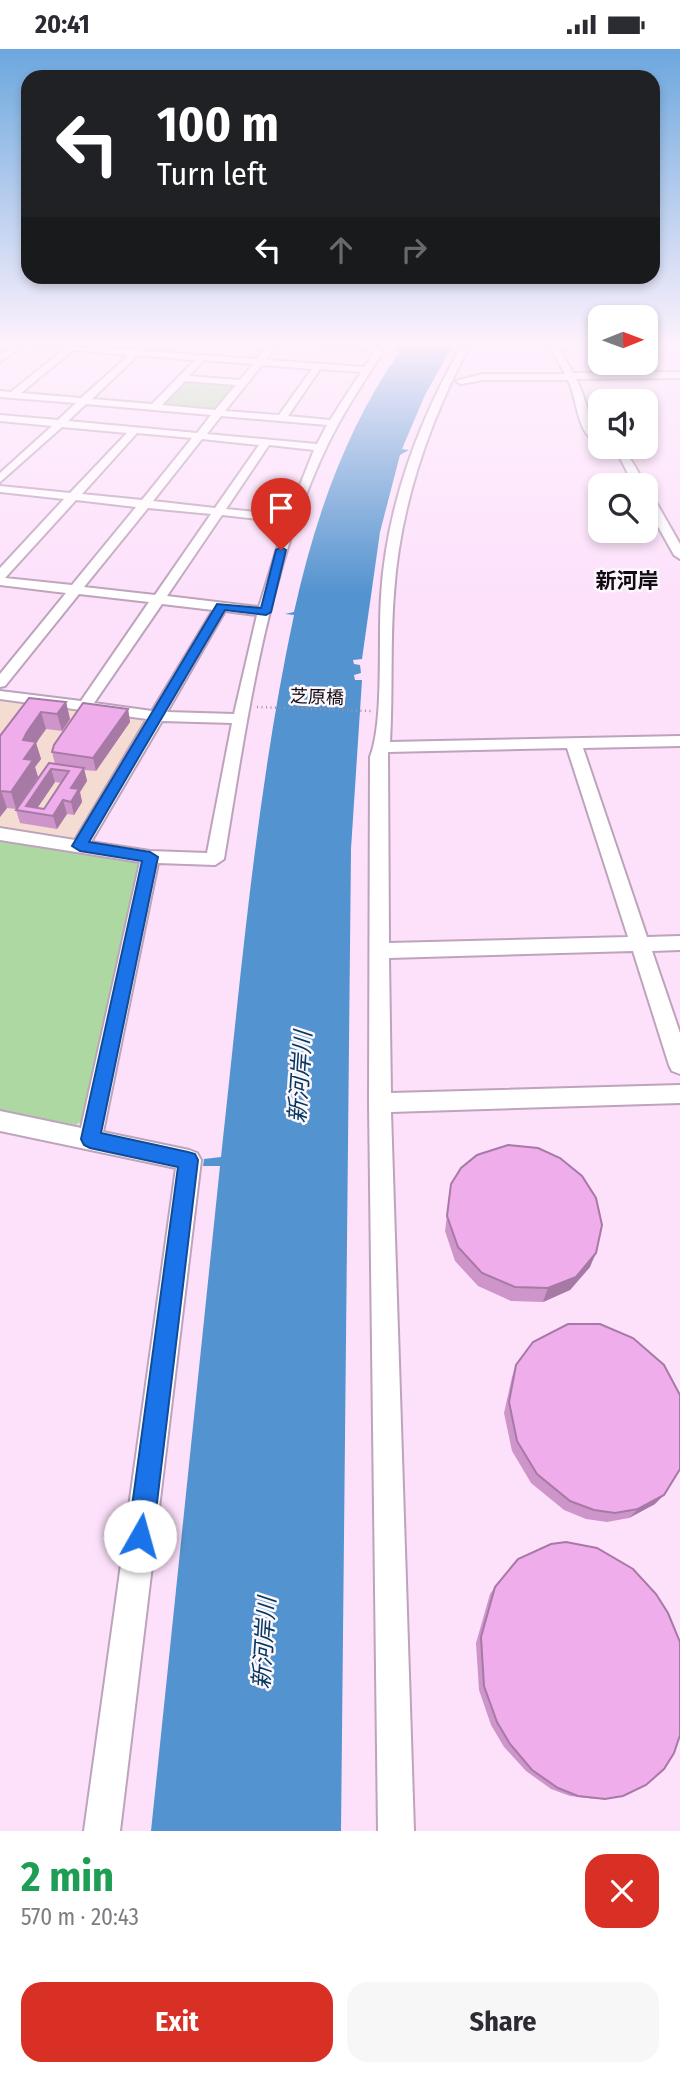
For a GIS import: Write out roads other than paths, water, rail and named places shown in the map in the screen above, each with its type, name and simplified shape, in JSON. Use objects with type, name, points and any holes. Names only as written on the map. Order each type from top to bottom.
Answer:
[{"type":"street","points":[[0,479],[55,428]]},
{"type":"street","points":[[112,428],[321,447]]},
{"type":"street","points":[[0,683],[206,428]]},
{"type":"street","points":[[0,834],[150,857],[215,859],[240,719],[266,612],[291,519],[330,428]]},
{"type":"street","points":[[396,1831],[376,845],[378,757],[382,747],[388,655],[386,629],[401,508],[426,428]]},
{"type":"street","points":[[0,575],[135,430]]},
{"type":"street","points":[[85,706],[266,442]]},
{"type":"street","points":[[0,489],[291,519]]},
{"type":"street","points":[[658,516],[680,555]]},
{"type":"street","points":[[0,581],[266,612]]},
{"type":"street","points":[[80,846],[221,607]]},
{"type":"street","points":[[0,695],[157,716],[240,719]]},
{"type":"street","points":[[382,747],[680,741]]},
{"type":"street","points":[[574,744],[680,1065]]},
{"type":"street","points":[[90,1139],[150,857]]},
{"type":"street","points":[[379,951],[680,943]]},
{"type":"street","points":[[380,1103],[680,1094]]},
{"type":"street","points":[[0,1121],[188,1160],[102,1831]]},
{"type":"water","name":"新河岸川","points":[[355,428],[411,428],[402,449],[409,450],[400,455],[380,532],[362,659],[353,660],[354,664],[360,665],[361,673],[354,675],[355,680],[362,680],[351,849],[341,1831],[151,1831],[220,1166],[203,1166],[204,1159],[221,1157],[259,817],[294,615],[285,614],[294,612],[322,509]]},
{"type":"district","name":"新河岸","points":[[627,581]]}]
